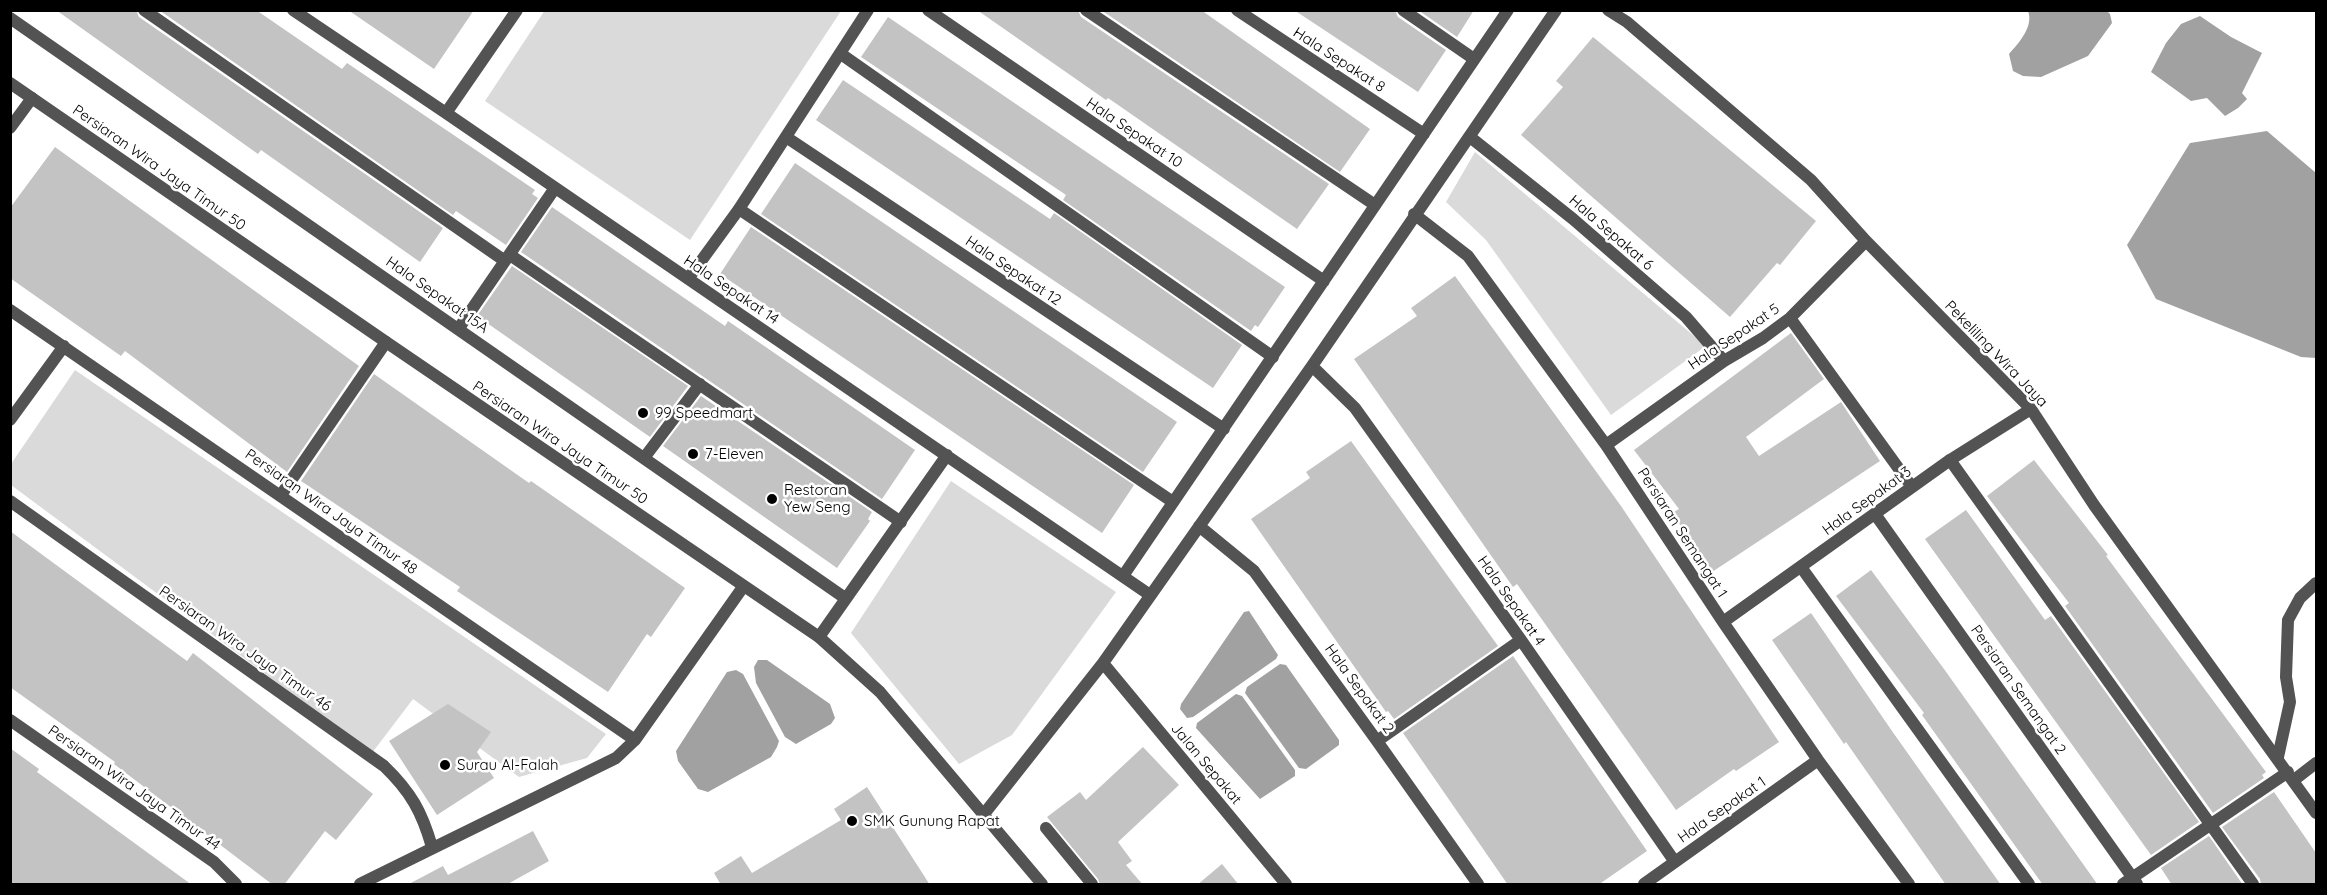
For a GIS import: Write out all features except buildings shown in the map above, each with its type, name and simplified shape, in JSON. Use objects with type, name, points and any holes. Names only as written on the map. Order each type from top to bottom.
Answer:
[{"type":"street","points":[[144,10],[901,522]]},
{"type":"street","name":"Hala Sepakat 14","points":[[293,10],[1150,595]]},
{"type":"street","points":[[446,113],[517,10]]},
{"type":"street","points":[[688,279],[739,209],[868,10]]},
{"type":"street","name":"Hala Sepakat 10","points":[[928,10],[1324,281]]},
{"type":"street","points":[[1086,10],[1375,205]]},
{"type":"street","name":"Hala Sepakat 8","points":[[1237,10],[1424,134]]},
{"type":"street","points":[[1403,10],[1474,59]]},
{"type":"street","points":[[1123,576],[1508,10]]},
{"type":"street","points":[[984,814],[1103,663],[1312,366],[1556,10]]},
{"type":"street","name":"Pekeliling Wira Jaya","points":[[1608,10],[1627,22],[1811,180],[1866,241],[2031,409],[2094,505],[2316,813]]},
{"type":"street","name":"Hala Sepakat 15A","points":[[10,18],[845,598]]},
{"type":"street","points":[[841,54],[1273,357]]},
{"type":"street","name":"Persiaran Wira Jaya Timur 50","points":[[10,83],[742,587],[819,637],[880,692],[1042,885]]},
{"type":"street","points":[[10,128],[32,98]]},
{"type":"street","name":"Hala Sepakat 12","points":[[786,137],[1224,429]]},
{"type":"street","name":"Hala Sepakat 6","points":[[1470,137],[1573,219],[1677,309],[1724,361]]},
{"type":"street","points":[[459,328],[555,188]]},
{"type":"street","points":[[739,209],[1173,502]]},
{"type":"street","name":"Persiaran Semangat 1","points":[[1414,214],[1468,256],[1606,445],[1818,760],[1909,885]]},
{"type":"street","name":"Hala Sepakat 5","points":[[1606,445],[1724,361],[1763,338],[1790,318],[1866,241]]},
{"type":"street","name":"Persiaran Wira Jaya Timur 48","points":[[10,310],[635,740]]},
{"type":"street","points":[[1790,318],[1912,487]]},
{"type":"street","points":[[281,495],[386,342]]},
{"type":"street","points":[[10,420],[64,346]]},
{"type":"street","name":"Hala Sepakat 4","points":[[1312,366],[1355,408],[1521,640],[1675,862]]},
{"type":"street","points":[[644,458],[700,384]]},
{"type":"street","name":"Hala Sepakat 3","points":[[1723,622],[1950,460],[2031,409]]},
{"type":"street","points":[[819,637],[947,455]]},
{"type":"street","points":[[1950,460],[2253,885]]},
{"type":"street","name":"Persiaran Wira Jaya Timur 46","points":[[10,501],[384,766],[403,784],[415,801],[424,819],[432,847]]},
{"type":"street","name":"Persiaran Semangat 2","points":[[1875,514],[2131,882]]},
{"type":"street","name":"Hala Sepakat 2","points":[[1199,526],[1254,571],[1478,885]]},
{"type":"street","points":[[1801,567],[2029,885]]},
{"type":"street","points":[[2277,757],[2290,702],[2286,677],[2288,620],[2300,598],[2316,583]]},
{"type":"street","points":[[360,885],[432,847],[616,758],[635,740],[742,587]]},
{"type":"street","points":[[1377,741],[1521,640]]},
{"type":"street","name":"Jalan Sepakat","points":[[1103,663],[1286,885]]},
{"type":"street","name":"Persiaran Wira Jaya Timur 44","points":[[10,720],[214,862],[236,885]]},
{"type":"street","name":"Hala Sepakat 1","points":[[1644,885],[1818,760]]},
{"type":"street","points":[[2131,882],[2211,824],[2316,763]]},
{"type":"street","points":[[1046,828],[1092,885]]},
{"type":"shaded area","points":[[545,10],[841,11],[690,240],[485,101]]},
{"type":"shaded area","points":[[2028,11],[2107,11],[2110,14],[2112,23],[2088,56],[2041,77],[2023,76],[2013,71],[2009,54],[2021,40],[2027,28]]},
{"type":"shaded area","points":[[2200,16],[2231,37],[2262,53],[2242,93],[2247,99],[2225,116],[2207,98],[2191,101],[2151,72],[2166,43],[2181,24]]},
{"type":"shaded area","points":[[2267,131],[2316,173],[2316,358],[2301,357],[2156,299],[2127,245],[2190,143]]},
{"type":"shaded area","points":[[1475,152],[1706,346],[1611,415],[1486,240],[1446,202]]},
{"type":"shaded area","points":[[75,370],[606,734],[587,758],[519,777],[413,699],[372,753],[11,485],[11,464]]},
{"type":"shaded area","points":[[951,481],[1116,592],[1012,735],[959,764],[851,633]]},
{"type":"shaded area","points":[[1249,611],[1278,655],[1276,659],[1193,717],[1187,718],[1180,709],[1181,704],[1244,612]]},
{"type":"shaded area","points":[[758,660],[767,660],[830,704],[835,718],[831,724],[796,744],[785,737],[756,683],[754,667]]},
{"type":"shaded area","points":[[1280,664],[1286,665],[1339,740],[1339,745],[1306,769],[1299,768],[1245,693],[1247,687]]},
{"type":"shaded area","points":[[736,670],[743,674],[779,741],[771,757],[708,792],[698,789],[678,761],[676,751],[727,672]]},
{"type":"shaded area","points":[[1236,694],[1242,696],[1295,770],[1295,776],[1260,799],[1196,728],[1197,723]]},
{"type":"place","name":"99 Speedmart","points":[[643,413]]},
{"type":"place","name":"7-Eleven","points":[[693,454]]},
{"type":"place","name":"Restoran Yew Seng","points":[[772,499]]},
{"type":"place","name":"Surau Al-Falah","points":[[445,765]]},
{"type":"place","name":"SMK Gunung Rapat","points":[[852,821]]}]
